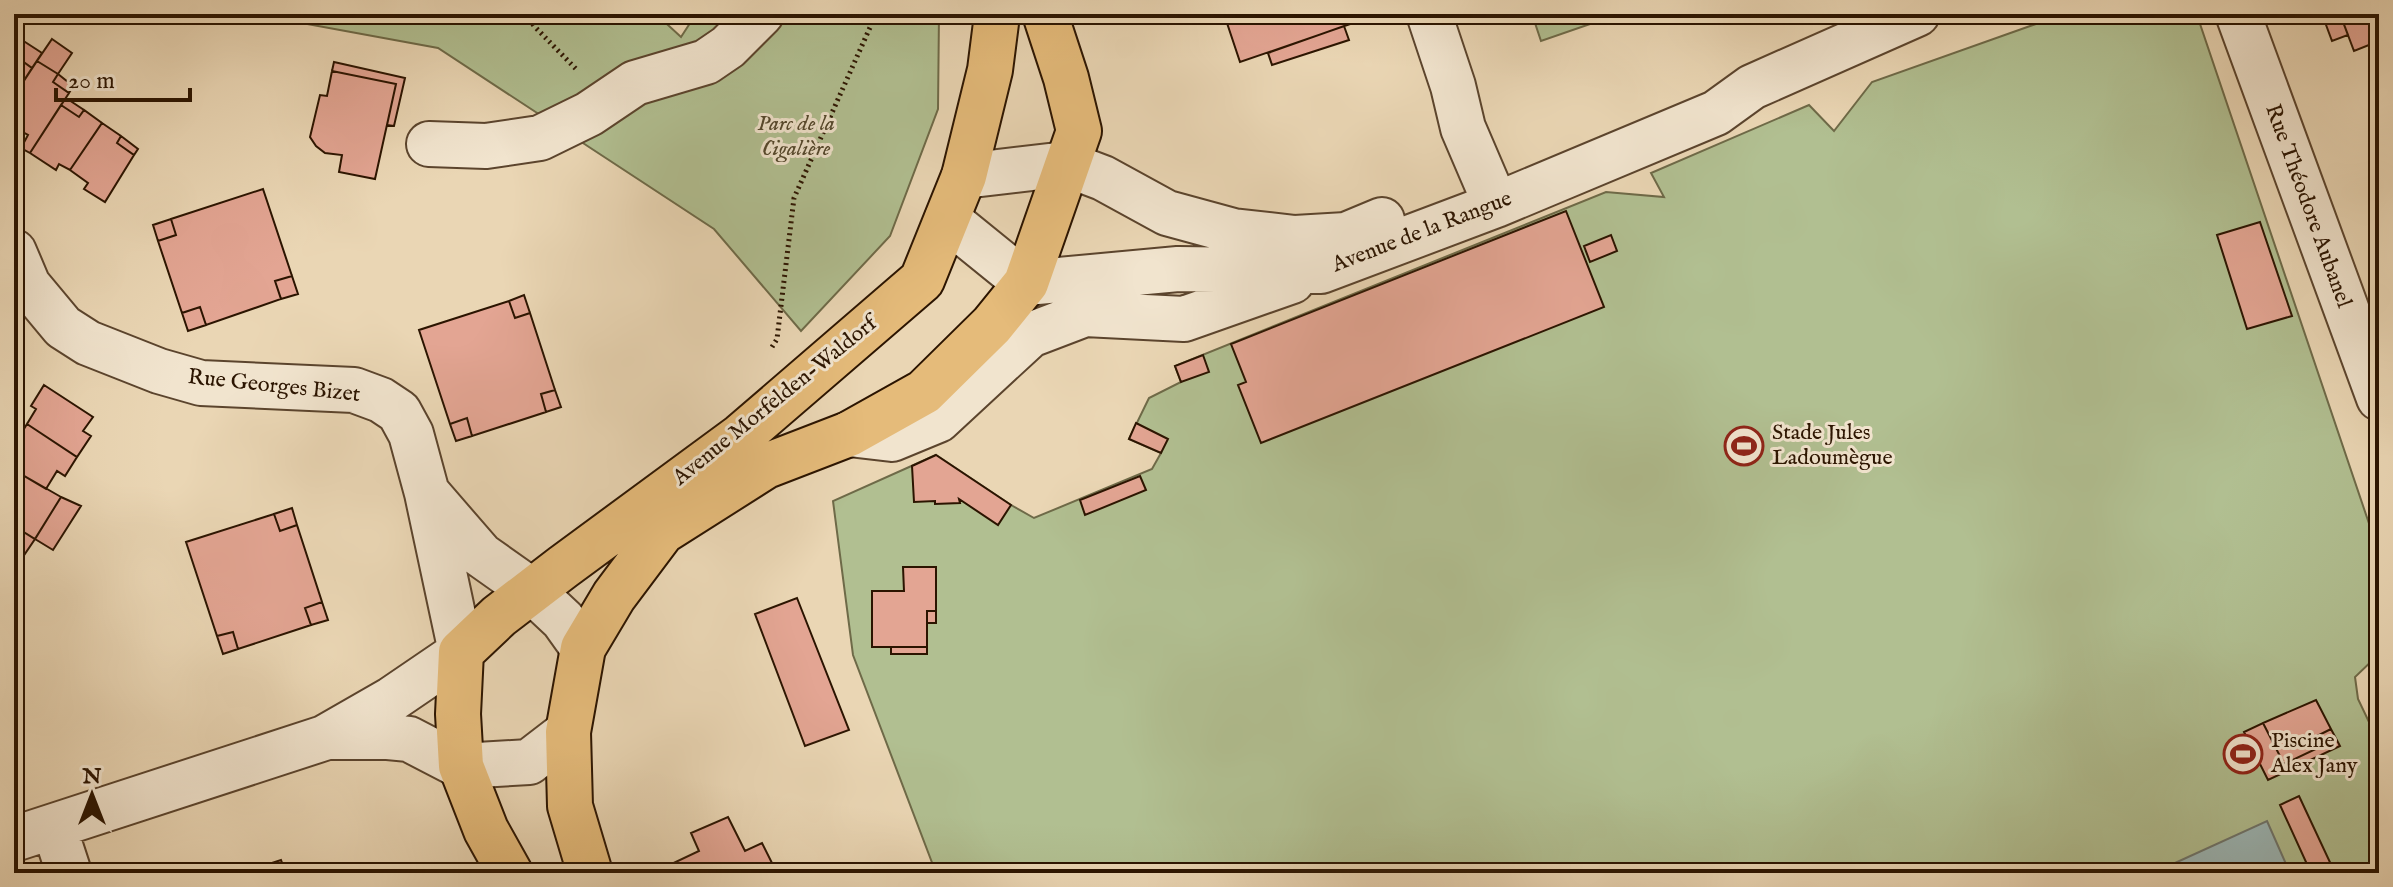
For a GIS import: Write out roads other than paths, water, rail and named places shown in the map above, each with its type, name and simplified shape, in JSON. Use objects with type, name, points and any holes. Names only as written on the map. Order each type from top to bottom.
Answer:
[{"type":"main road","name":"Avenue Morfelden-Waldorf","points":[[461,652],[499,616],[741,436],[922,280],[964,176],[990,70],[996,23],[994,14]]},
{"type":"main road","name":"Avenue Morfelden-Waldorf","points":[[590,873],[570,806],[568,732],[583,648],[614,596],[662,532],[766,466],[849,434],[924,392],[992,325],[1026,283],[1079,131],[1045,14]]},
{"type":"main road","points":[[461,652],[458,714],[461,766],[486,830],[510,873]]},
{"type":"street","points":[[429,144],[486,146],[540,138],[589,114],[635,83],[706,62],[728,47],[761,14]]},
{"type":"street","points":[[1429,14],[1453,86],[1463,128],[1490,191]]},
{"type":"street","name":"Avenue de la Rangue","points":[[1026,283],[1178,269],[1321,271],[1490,191],[1553,150],[1705,94],[1752,87],[1917,14]]},
{"type":"street","name":"Rue Théodore Aubanel","points":[[2238,14],[2379,398]]},
{"type":"street","name":"Avenue de la Rangue","points":[[964,176],[1066,164],[1103,178],[1167,213],[1233,231],[1295,238],[1346,235],[1490,191]]},
{"type":"street","points":[[947,219],[1026,283],[1030,335]]},
{"type":"street","points":[[849,434],[892,439],[938,420],[1030,335],[1085,314],[1184,319],[1321,271]]},
{"type":"street","name":"Rue Georges Bizet","points":[[19,281],[63,327],[88,343],[159,371],[201,383],[354,390],[381,400],[399,412],[411,434],[427,493],[461,652]]},
{"type":"street","points":[[427,493],[481,555],[532,591],[563,620],[583,648]]},
{"type":"street","points":[[69,873],[34,833],[324,738],[392,699],[461,652]]},
{"type":"street","points":[[324,738],[409,739],[461,766],[529,762],[568,732]]},
{"type":"water","points":[[2267,821],[2290,873],[2153,873]]},
{"type":"place","name":"Stade Jules Ladoumègue","points":[[1744,446]]},
{"type":"place","name":"Piscine Alex Jany","points":[[2243,754]]},
{"type":"park label","name":"Parc de la Cigalière","points":[[796,136]]}]
